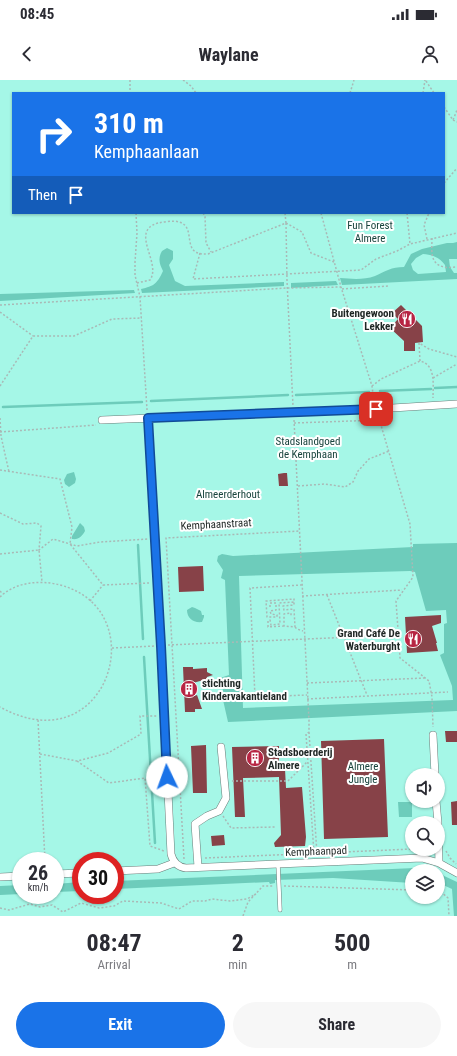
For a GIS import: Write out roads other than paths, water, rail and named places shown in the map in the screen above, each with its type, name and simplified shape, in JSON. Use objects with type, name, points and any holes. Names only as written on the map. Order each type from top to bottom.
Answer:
[{"type":"street","points":[[103,420],[457,404]]},
{"type":"street","points":[[124,871],[158,869],[174,862],[171,854],[148,418]]},
{"type":"street","points":[[433,735],[435,768]]},
{"type":"street","points":[[198,867],[195,824],[207,816],[219,811],[226,798],[221,747]]},
{"type":"street","points":[[315,854],[317,862]]},
{"type":"street","points":[[439,856],[439,863]]},
{"type":"street","name":"Kemphaanpad","points":[[174,862],[181,867],[278,867],[317,862],[422,858],[439,863],[450,870],[457,872]]},
{"type":"street","points":[[0,877],[12,876]]},
{"type":"lane","points":[[278,867],[280,910]]},
{"type":"waterway","points":[[435,388],[457,387]]},
{"type":"waterway","points":[[380,391],[431,389]]},
{"type":"waterway","points":[[296,395],[369,392]]},
{"type":"waterway","points":[[151,401],[288,395]]},
{"type":"waterway","points":[[3,407],[142,402]]},
{"type":"waterway","points":[[138,545],[143,639]]},
{"type":"waterway","points":[[144,657],[155,843]]},
{"type":"place","name":"Buitengewoon Lekker","points":[[407,319]]},
{"type":"place","name":"Grand Café De Waterburght","points":[[413,639]]},
{"type":"place","name":"stichting Kindervakantieland","points":[[189,689]]},
{"type":"place","name":"Stadsboerderij Almere","points":[[255,758]]},
{"type":"park label","name":"Fun Forest Almere","points":[[370,231]]},
{"type":"park label","name":"Stadslandgoed de Kemphaan","points":[[308,447]]},
{"type":"park label","name":"Almeerderhout","points":[[228,494]]},
{"type":"park label","name":"Almere Jungle","points":[[363,772]]}]
